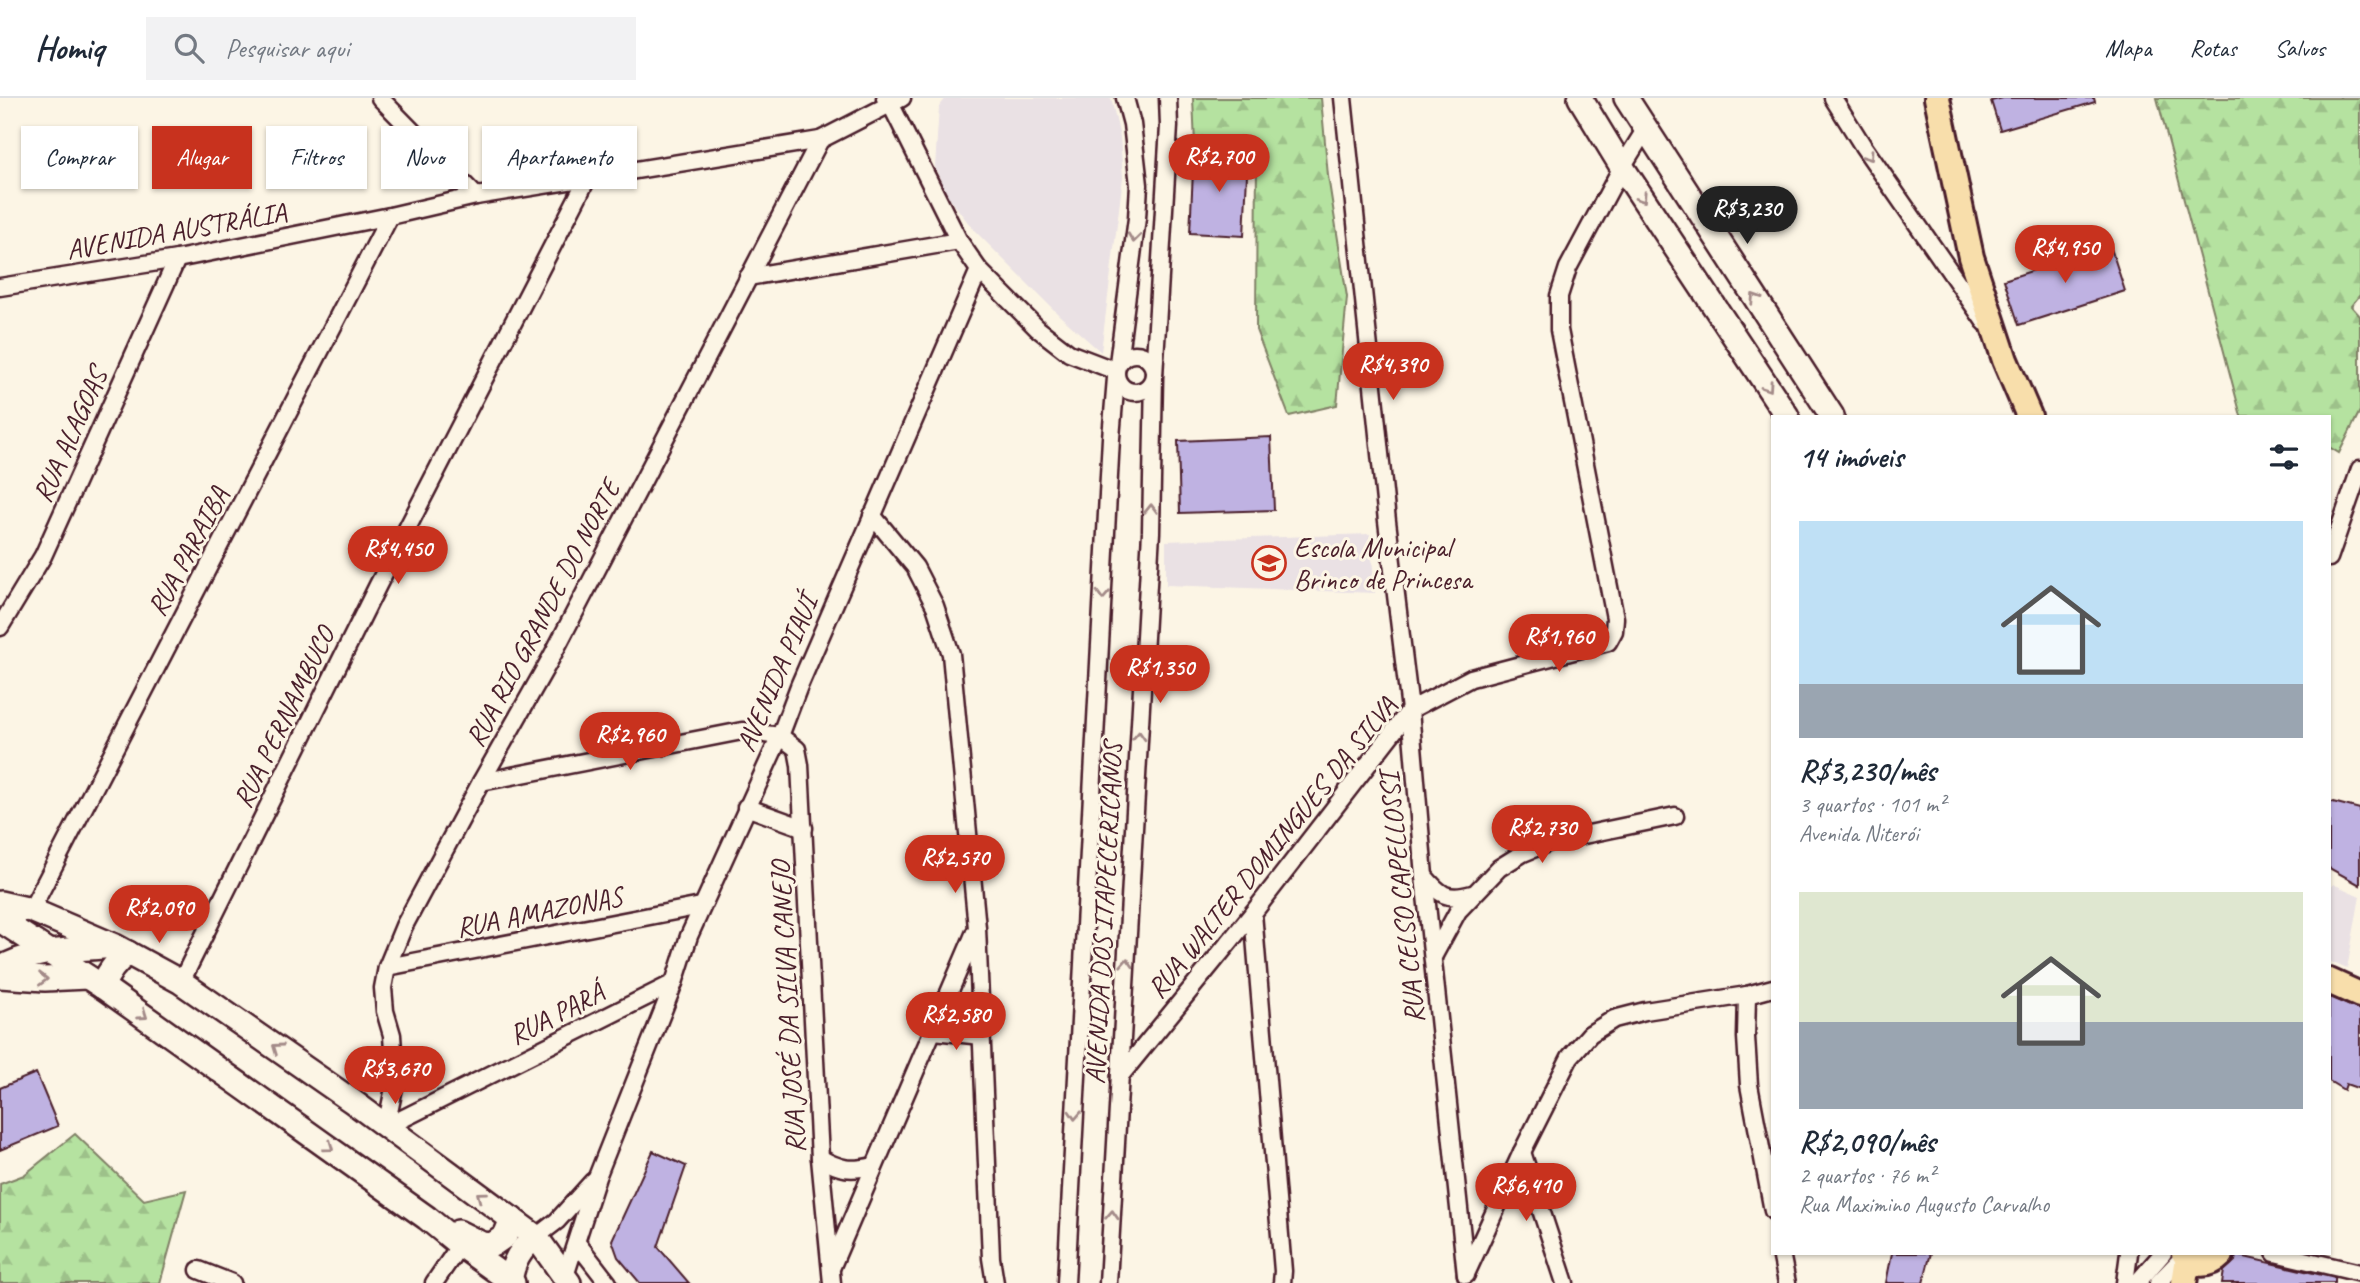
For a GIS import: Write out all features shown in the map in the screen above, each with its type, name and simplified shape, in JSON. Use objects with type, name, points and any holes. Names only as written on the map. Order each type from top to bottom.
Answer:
[{"type":"main road","points":[[1580,98],[1622,167],[1786,415]]},
{"type":"main road","points":[[1626,98],[1831,415]]},
{"type":"main road","points":[[1937,98],[1971,257],[1999,341],[2029,415]]},
{"type":"main road","points":[[0,917],[31,910],[122,949],[181,982],[536,1237],[565,1281]]},
{"type":"main road","points":[[0,917],[427,1217],[511,1282]]},
{"type":"main road","points":[[0,970],[14,962],[51,952],[122,949]]},
{"type":"main road","points":[[0,976],[95,982],[106,976],[122,949]]},
{"type":"main road","points":[[2331,982],[2360,995]]},
{"type":"main road","points":[[427,1217],[482,1244],[492,1245],[505,1236],[512,1219]]},
{"type":"main road","points":[[511,1282],[512,1268],[518,1254],[536,1237]]},
{"type":"main road","points":[[2180,1255],[2194,1263],[2209,1264],[2220,1255]]},
{"type":"main road","points":[[2180,1255],[2184,1283]]},
{"type":"main road","points":[[2216,1283],[2221,1255]]},
{"type":"street","points":[[380,98],[475,196]]},
{"type":"street","name":"AVENIDA DOS ITAPECERICANOS","points":[[1066,1283],[1110,452],[1139,185],[1132,124],[1125,98]]},
{"type":"street","name":"AVENIDA DOS ITAPECERICANOS","points":[[1108,1283],[1151,532],[1154,376],[1169,125],[1168,98]]},
{"type":"street","name":"RUA CELSO CAPELLOSSI","points":[[1343,98],[1387,521],[1410,710],[1464,1279]]},
{"type":"street","points":[[1833,98],[1863,146],[1999,341]]},
{"type":"street","points":[[893,101],[959,241],[979,270],[1038,329],[1069,353],[1117,371]]},
{"type":"street","name":"AVENIDA AUSTRÁLIA","points":[[637,169],[820,140],[893,101]]},
{"type":"street","name":"RUA WALTER DOMINGUES DA SILVA","points":[[1120,1076],[1253,914],[1410,710],[1471,678],[1608,642],[1614,631],[1615,618],[1559,330],[1559,296],[1568,268],[1622,167],[1646,130]]},
{"type":"street","name":"RUA RIO GRANDE DO NORTE","points":[[386,1127],[395,1083],[392,1035],[385,1011],[383,988],[387,967],[404,926],[551,658],[820,140]]},
{"type":"street","name":"AVENIDA AUSTRÁLIA","points":[[0,287],[177,260],[517,189]]},
{"type":"street","name":"RUA PERNAMBUCO","points":[[181,982],[378,585],[582,189]]},
{"type":"street","name":"RUA PARAIBA","points":[[31,910],[390,216]]},
{"type":"street","points":[[748,276],[959,241]]},
{"type":"street","name":"RUA ALAGOAS","points":[[0,627],[43,556],[177,260]]},
{"type":"street","name":"AVENIDA PIAUÍ","points":[[565,1281],[597,1177],[674,983],[701,906],[780,736],[872,515],[979,270]]},
{"type":"street","points":[[1129,355],[1141,355],[1151,363],[1154,376],[1149,386],[1139,392],[1122,388],[1117,371],[1129,355]]},
{"type":"street","points":[[2331,552],[2360,469]]},
{"type":"street","points":[[872,515],[915,568],[935,606],[951,654],[977,928],[991,1258],[995,1283]]},
{"type":"street","points":[[481,782],[741,731],[780,736]]},
{"type":"street","name":"RUA JOSÉ DA SILVA CANEJO","points":[[780,736],[797,749],[800,765],[820,1157],[832,1276]]},
{"type":"street","points":[[746,807],[804,828]]},
{"type":"street","points":[[1433,957],[1458,911],[1472,894],[1499,868],[1523,853],[1550,842],[1675,816]]},
{"type":"street","points":[[1424,876],[1437,892],[1447,896],[1461,897],[1472,894]]},
{"type":"street","name":"RUA AMAZONAS","points":[[387,967],[701,906]]},
{"type":"street","points":[[1253,914],[1282,1283]]},
{"type":"street","points":[[832,1276],[874,1166],[977,928]]},
{"type":"street","name":"RUA PARÁ","points":[[386,1127],[674,983]]},
{"type":"street","points":[[1464,1279],[1522,1152],[1570,1057],[1590,1034],[1614,1020],[1645,1011],[1747,995],[1771,989]]},
{"type":"street","points":[[1747,995],[1749,1085],[1771,1200]]},
{"type":"street","points":[[933,1031],[982,1036]]},
{"type":"street","points":[[1522,1152],[1564,1283]]},
{"type":"street","points":[[820,1157],[836,1167],[848,1170],[874,1166]]},
{"type":"street","name":"AVENIDA PIAUÍ","points":[[536,1237],[557,1221],[597,1177]]},
{"type":"street","points":[[577,1243],[608,1283]]},
{"type":"street","points":[[434,1283],[460,1245]]},
{"type":"street","points":[[1781,1255],[1787,1283]]},
{"type":"street","points":[[2125,1283],[2129,1255]]},
{"type":"street","points":[[2137,1283],[2180,1255]]},
{"type":"street","points":[[2158,1283],[2180,1255]]},
{"type":"street","points":[[2283,1255],[2360,1273]]},
{"type":"street","points":[[198,1270],[233,1283]]},
{"type":"shaded area","points":[[946,98],[1111,98],[1120,137],[1123,177],[1101,352],[1060,316],[973,229],[946,194],[935,167],[939,107]]},
{"type":"shaded area","name":"Escola Municipal Brinco de Princesa","points":[[1370,534],[1375,593],[1166,585],[1166,541]]},
{"type":"shaded area","points":[[2333,884],[2360,896],[2347,969],[2331,962]]},
{"type":"green space","points":[[1193,98],[1321,98],[1328,176],[1347,297],[1337,405],[1289,416],[1256,330],[1257,148],[1195,145]]},
{"type":"green space","points":[[2157,98],[2360,98],[2360,295],[2351,306],[2360,316],[2360,411],[2339,453],[2331,448],[2331,415],[2241,415]]},
{"type":"green space","points":[[75,1134],[144,1200],[186,1190],[160,1283],[0,1283],[0,1184],[24,1175]]},
{"type":"building","points":[[2003,98],[2094,98],[2095,102],[2000,130],[1991,101]]},
{"type":"building","points":[[1194,151],[1248,154],[1244,236],[1190,233]]},
{"type":"building","points":[[2110,245],[2125,291],[2019,325],[2004,280]]},
{"type":"building","points":[[1271,437],[1274,510],[1180,513],[1178,441]]},
{"type":"building","points":[[2331,802],[2360,809],[2360,885],[2331,869]]},
{"type":"building","points":[[2331,998],[2360,1010],[2360,1089],[2346,1084],[2344,1090],[2331,1082]]},
{"type":"building","points":[[36,1073],[58,1126],[0,1150],[0,1088]]},
{"type":"building","points":[[653,1151],[686,1166],[658,1247],[689,1283],[640,1283],[618,1257],[612,1240]]},
{"type":"building","points":[[1892,1255],[1930,1255],[1923,1283],[1886,1283]]},
{"type":"building","points":[[2236,1255],[2335,1278],[2335,1283],[2222,1283],[2224,1271],[2235,1261]]},
{"type":"place","name":"Escola Municipal Brinco de Princesa","points":[[1269,563]]}]
